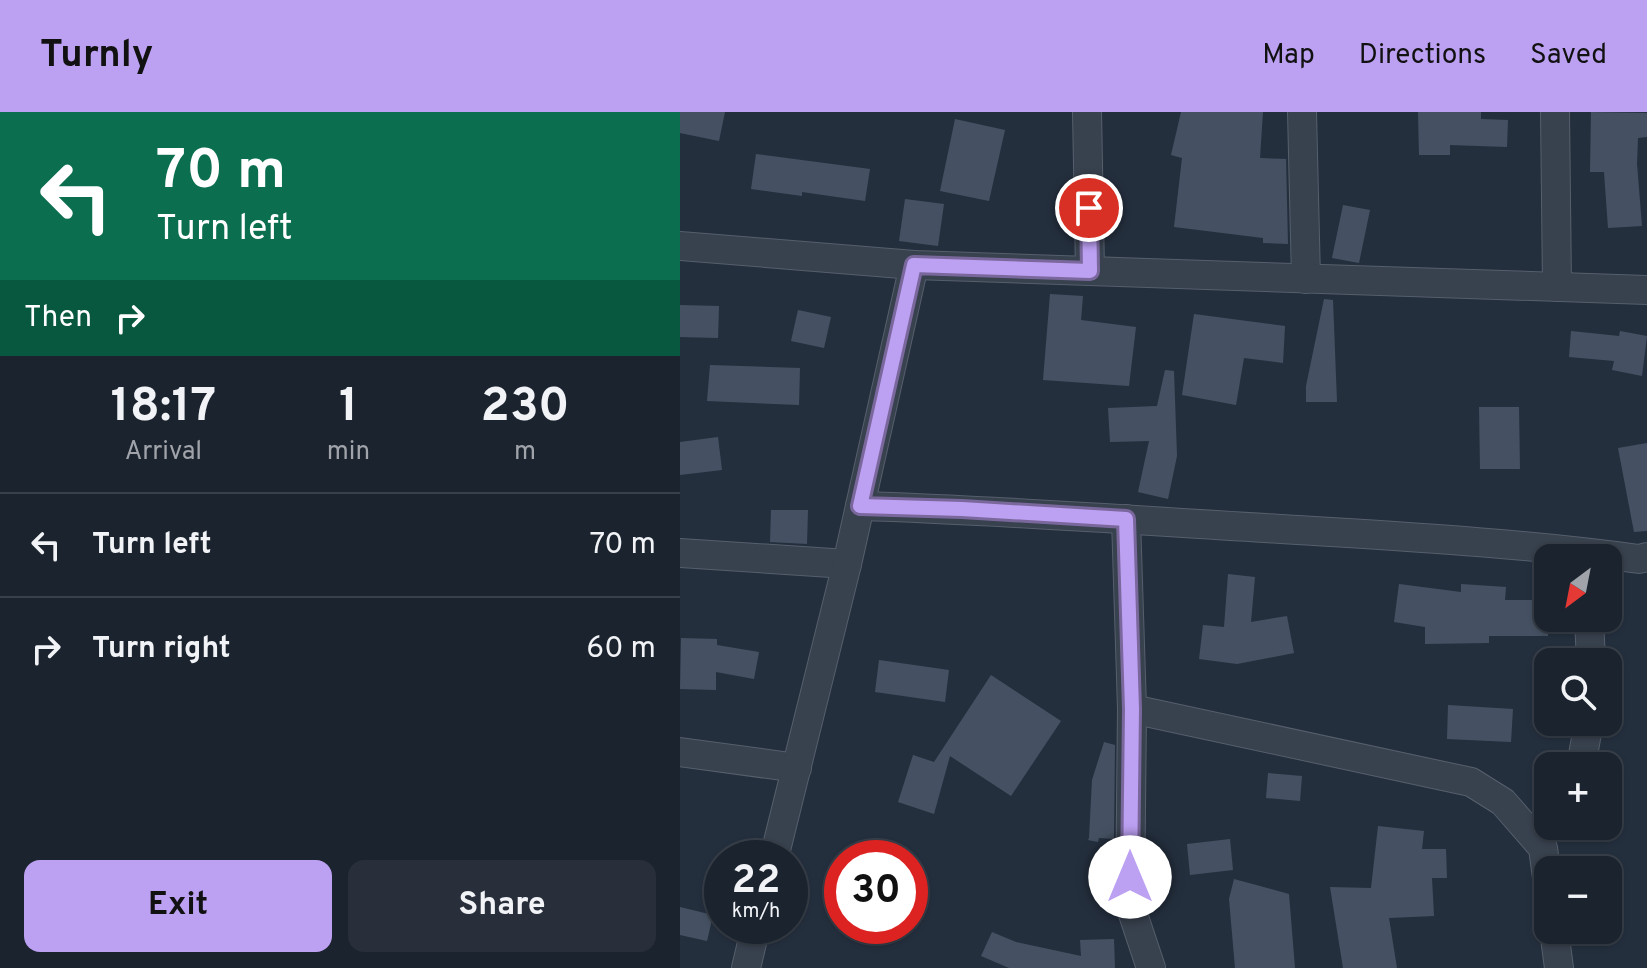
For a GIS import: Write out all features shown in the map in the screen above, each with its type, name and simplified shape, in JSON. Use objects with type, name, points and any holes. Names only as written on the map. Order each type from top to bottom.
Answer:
[{"type":"street","points":[[1087,112],[1090,271]]},
{"type":"street","points":[[1302,112],[1306,279]]},
{"type":"street","points":[[1555,112],[1557,287]]},
{"type":"street","points":[[680,246],[914,265],[1647,290]]},
{"type":"street","points":[[779,840],[847,564],[914,265]]},
{"type":"street","points":[[860,506],[1126,519],[1534,551]]},
{"type":"street","points":[[1126,519],[1132,709],[1130,905],[1151,968]]},
{"type":"street","points":[[680,553],[847,564]]},
{"type":"street","points":[[1622,558],[1647,557]]},
{"type":"street","points":[[1132,709],[1471,782],[1534,826]]},
{"type":"street","points":[[680,752],[797,768]]},
{"type":"street","points":[[746,968],[752,944]]},
{"type":"street","points":[[1556,944],[1559,968]]},
{"type":"building","points":[[680,112],[725,112],[719,141],[680,133]]},
{"type":"building","points":[[1181,112],[1263,112],[1260,158],[1286,159],[1288,244],[1263,243],[1263,238],[1174,227],[1182,158],[1171,155]]},
{"type":"building","points":[[1418,112],[1481,112],[1481,119],[1508,120],[1507,147],[1450,145],[1450,155],[1419,155]]},
{"type":"building","points":[[1591,112],[1647,113],[1647,137],[1638,138],[1642,226],[1608,228],[1604,172],[1590,172]]},
{"type":"building","points":[[955,119],[1005,130],[989,201],[940,191]]},
{"type":"building","points":[[756,154],[870,169],[865,201],[751,189]]},
{"type":"building","points":[[905,199],[944,204],[938,246],[899,241]]},
{"type":"building","points":[[1343,205],[1370,210],[1359,263],[1332,258]]},
{"type":"building","points":[[1050,294],[1083,296],[1081,320],[1136,327],[1129,386],[1043,380]]},
{"type":"building","points":[[1324,299],[1333,300],[1337,402],[1306,402],[1306,386]]},
{"type":"building","points":[[680,305],[719,306],[718,338],[680,337]]},
{"type":"building","points":[[798,310],[831,317],[824,348],[791,341]]},
{"type":"building","points":[[1194,314],[1285,326],[1283,363],[1244,358],[1236,405],[1182,395]]},
{"type":"building","points":[[1571,331],[1619,336],[1620,331],[1647,336],[1642,376],[1612,370],[1614,361],[1569,357]]},
{"type":"building","points":[[710,365],[800,368],[799,405],[707,401]]},
{"type":"building","points":[[1165,370],[1174,371],[1177,456],[1168,499],[1138,492],[1149,441],[1110,442],[1108,408],[1157,406]]},
{"type":"building","points":[[1479,407],[1519,407],[1520,469],[1480,469]]},
{"type":"building","points":[[718,437],[722,470],[680,475],[680,442]]},
{"type":"building","points":[[1647,443],[1647,531],[1634,532],[1618,448]]},
{"type":"building","points":[[771,510],[808,510],[807,544],[770,542]]},
{"type":"building","points":[[1228,574],[1255,577],[1251,622],[1287,616],[1294,653],[1237,664],[1199,659],[1203,625],[1224,627]]},
{"type":"building","points":[[1399,584],[1461,592],[1461,584],[1506,587],[1505,600],[1534,600],[1534,632],[1548,632],[1548,636],[1489,636],[1489,643],[1425,644],[1425,627],[1394,622]]},
{"type":"building","points":[[681,638],[717,639],[717,645],[759,652],[754,679],[716,672],[716,690],[680,689]]},
{"type":"building","points":[[879,660],[949,670],[945,702],[875,692]]},
{"type":"building","points":[[991,675],[1061,721],[1011,796],[950,756],[934,814],[898,802],[913,755],[934,762]]},
{"type":"building","points":[[1448,705],[1513,709],[1511,742],[1447,739]]},
{"type":"building","points":[[1104,742],[1115,745],[1114,839],[1099,838],[1098,842],[1088,840],[1092,780]]},
{"type":"building","points":[[1268,773],[1302,776],[1300,801],[1266,798]]},
{"type":"building","points":[[1378,826],[1424,831],[1422,849],[1446,849],[1447,878],[1432,878],[1434,916],[1389,918],[1397,968],[1343,968],[1330,887],[1371,888]]},
{"type":"building","points":[[1230,839],[1233,870],[1190,875],[1187,844]]},
{"type":"building","points":[[1234,879],[1289,894],[1295,968],[1235,968],[1229,899]]},
{"type":"building","points":[[680,907],[704,913],[704,940],[680,935]]},
{"type":"building","points":[[992,932],[1016,942],[1081,956],[1080,940],[1114,939],[1115,968],[1009,968],[981,956]]},
{"type":"route","points":[[1089,208],[1090,271],[914,265],[860,506],[1126,519],[1132,709],[1130,877]]}]
